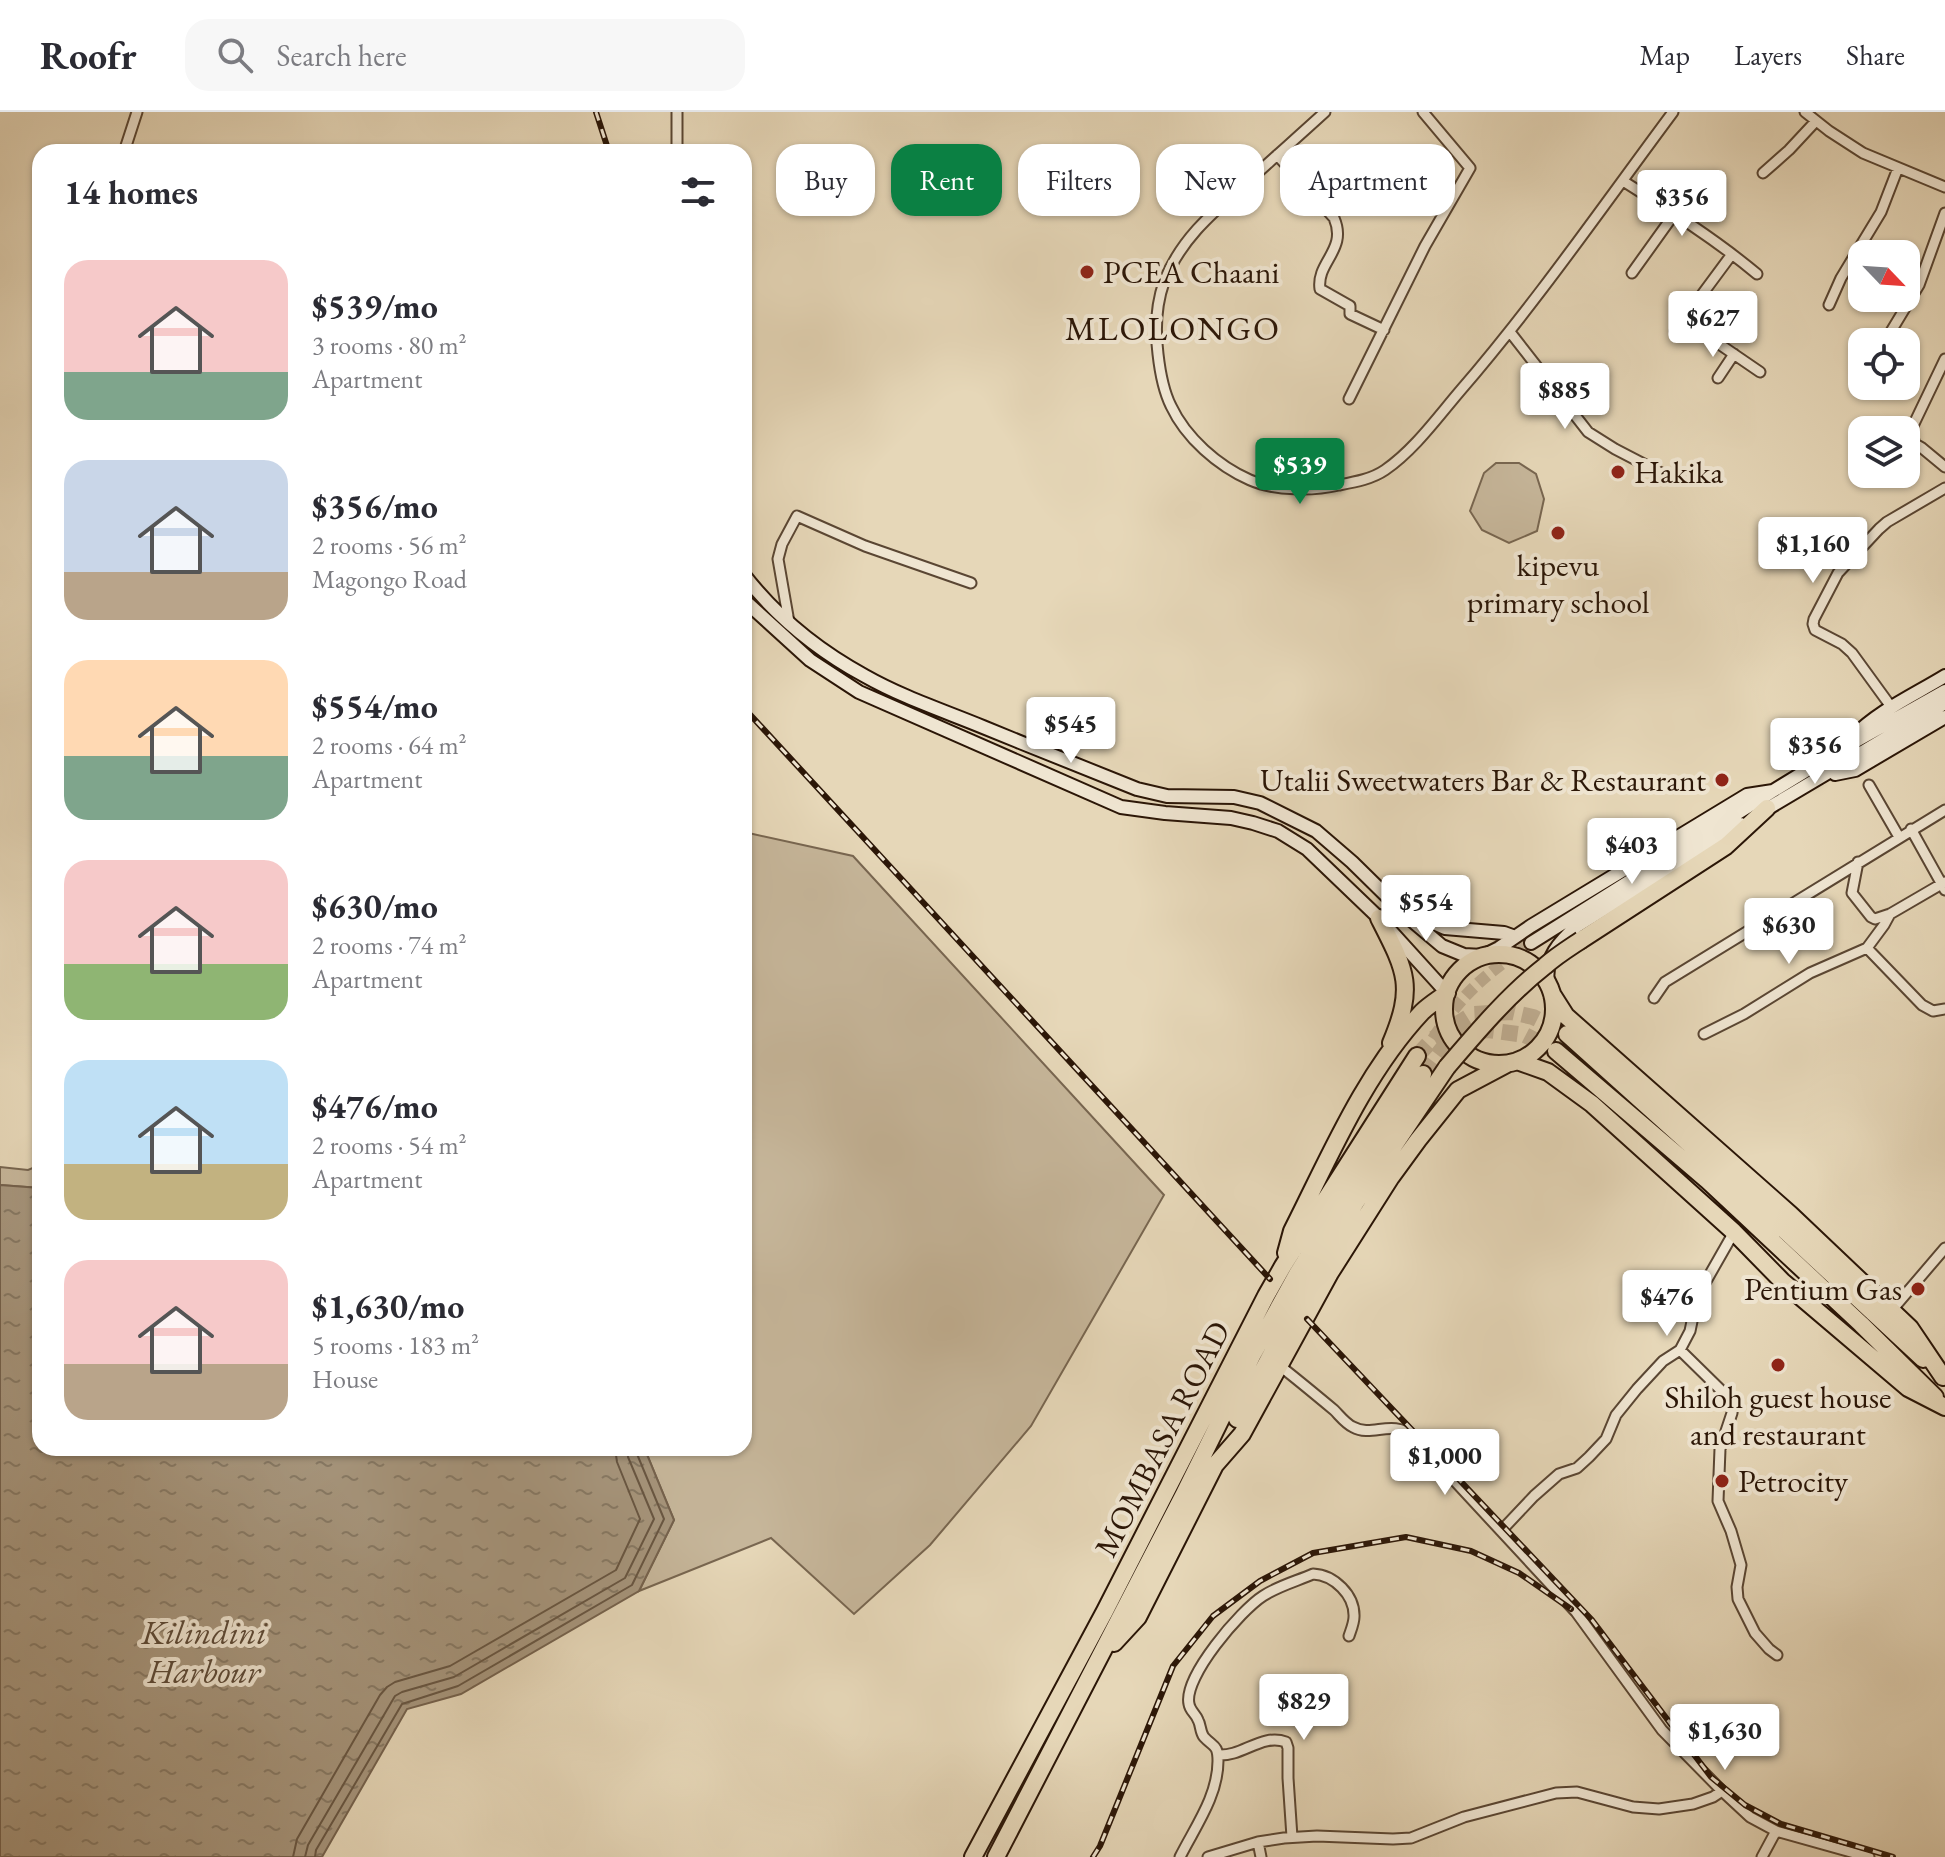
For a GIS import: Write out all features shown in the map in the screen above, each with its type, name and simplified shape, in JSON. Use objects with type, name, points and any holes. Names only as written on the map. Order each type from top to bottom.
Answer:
[{"type":"highway","points":[[1100,1659],[1138,1617],[1317,1268],[1356,1202],[1447,1067],[1478,1031],[1543,967],[1726,846],[1767,808]]},
{"type":"highway","points":[[1283,1266],[1292,1231],[1385,1059],[1403,1016],[1406,990],[1401,962],[1379,918]]},
{"type":"highway","points":[[1944,1378],[1910,1328],[1892,1310],[1791,1215],[1566,1016],[1533,966],[1518,957],[1500,954],[1483,956],[1467,965],[1454,978],[1447,993],[1444,1013],[1448,1030],[1457,1046],[1471,1057],[1488,1063],[1512,1063],[1548,1072],[1592,1104],[1734,1232],[1782,1281],[1908,1388],[1945,1407]]},
{"type":"highway","points":[[1215,1465],[1242,1434],[1330,1273],[1418,1140],[1458,1090],[1535,1051],[1548,1035],[1553,1020],[1550,989]]},
{"type":"highway","points":[[1385,1059],[1424,1011],[1447,993]]},
{"type":"highway","points":[[1567,1034],[1944,1378]]},
{"type":"highway","points":[[1556,1051],[1708,1181],[1945,1407]]},
{"type":"highway","name":"MOMBASA ROAD","points":[[973,1857],[1105,1611],[1283,1266],[1417,1056]]},
{"type":"highway","name":"MOMBASA ROAD","points":[[996,1857],[1100,1659],[1252,1356],[1297,1274],[1423,1074]]},
{"type":"main road","points":[[752,585],[789,622],[835,658],[906,696],[1137,789],[1167,796],[1234,797],[1260,803],[1316,831],[1442,946],[1464,955],[1483,956],[1747,795],[1773,791]]},
{"type":"main road","points":[[752,607],[810,660],[859,692],[1121,807],[1231,818],[1278,831],[1307,849],[1379,918],[1447,993]]},
{"type":"main road","points":[[1840,750],[1860,730],[1945,676]]},
{"type":"main road","points":[[1531,943],[1840,750],[1945,691]]},
{"type":"main road","points":[[1550,989],[1547,973],[1550,959],[1561,939],[1577,926],[1767,808],[1945,703]]},
{"type":"main road","points":[[1823,776],[1855,770],[1945,717]]},
{"type":"main road","points":[[1398,907],[1445,928],[1504,933],[1515,937]]},
{"type":"street","points":[[127,144],[137,112]]},
{"type":"street","points":[[677,112],[677,144]]},
{"type":"street","points":[[1325,112],[1197,228],[1174,259],[1160,295],[1156,322],[1156,342],[1165,391],[1182,426],[1217,459],[1249,479],[1303,490],[1324,489],[1372,477],[1394,463],[1418,440],[1510,332],[1673,112]]},
{"type":"street","points":[[1349,399],[1425,246],[1470,168],[1423,112]]},
{"type":"street","points":[[1805,112],[1863,153],[1945,187]]},
{"type":"street","points":[[1763,173],[1816,121]]},
{"type":"street","points":[[1277,155],[1334,218],[1338,228],[1339,238],[1319,280],[1320,289],[1350,306],[1350,314],[1384,330]]},
{"type":"street","points":[[1829,305],[1841,278],[1881,212],[1898,168]]},
{"type":"street","points":[[1623,181],[1675,213],[1757,274]]},
{"type":"street","points":[[1632,273],[1675,213]]},
{"type":"street","points":[[1893,328],[1919,285],[1945,213]]},
{"type":"street","points":[[1675,331],[1732,254]]},
{"type":"street","points":[[1684,320],[1760,372]]},
{"type":"street","points":[[1510,332],[1588,432],[1667,476]]},
{"type":"street","points":[[1718,378],[1734,354]]},
{"type":"street","points":[[1945,359],[1911,430],[1915,444],[1945,467]]},
{"type":"street","points":[[1892,708],[1852,653],[1815,630],[1814,619],[1838,573],[1879,529],[1945,488]]},
{"type":"street","points":[[789,622],[778,559],[796,516],[855,542],[971,583]]},
{"type":"street","points":[[1869,785],[1899,837]]},
{"type":"street","points":[[1654,998],[1665,982],[1945,810]]},
{"type":"street","points":[[1858,862],[1852,885],[1853,896],[1873,919],[1880,919],[1944,885],[1911,829]]},
{"type":"street","points":[[1704,1034],[1744,1014],[1810,973],[1867,948],[1890,914]]},
{"type":"street","points":[[1867,948],[1922,1005],[1933,1011],[1945,1009]]},
{"type":"street","points":[[1501,1531],[1548,1483],[1559,1474],[1580,1466],[1589,1457],[1606,1439],[1616,1415],[1637,1389],[1663,1361],[1680,1350],[1690,1331],[1697,1297],[1734,1232]]},
{"type":"street","points":[[1892,1310],[1945,1248]]},
{"type":"street","points":[[1680,1350],[1733,1402],[1720,1449],[1718,1501],[1741,1565],[1738,1599],[1755,1633],[1777,1655]]},
{"type":"street","points":[[1280,1366],[1350,1426],[1364,1430],[1389,1427],[1409,1433],[1576,1612],[1662,1730],[1750,1817],[1776,1831],[1869,1857]]},
{"type":"street","points":[[1180,1857],[1216,1780],[1218,1755],[1215,1745],[1202,1735],[1199,1720],[1189,1705],[1190,1689],[1209,1652],[1257,1601],[1273,1590],[1313,1574],[1341,1586],[1351,1601],[1355,1617],[1349,1636]]},
{"type":"street","points":[[1218,1755],[1232,1754],[1271,1740],[1286,1742],[1292,1837]]},
{"type":"street","points":[[1208,1857],[1258,1842],[1292,1837],[1411,1838],[1470,1816],[1564,1792],[1588,1794],[1633,1807],[1659,1809],[1693,1804],[1722,1791]]},
{"type":"street","points":[[1762,1857],[1776,1831]]},
{"type":"street","points":[[1258,1842],[1261,1857]]},
{"type":"shaded area","points":[[1496,463],[1519,463],[1536,474],[1544,499],[1537,531],[1509,543],[1482,530],[1470,511],[1484,473]]},
{"type":"shaded area","points":[[752,834],[853,856],[1164,1195],[1031,1426],[930,1545],[854,1614],[771,1538],[639,1591],[674,1520],[648,1456],[752,1456]]},
{"type":"shaded area","points":[[0,1167],[32,1168],[32,1187],[0,1185]]},
{"type":"water","name":"Kilindini Harbour","points":[[0,1185],[32,1187],[32,1456],[648,1456],[674,1520],[639,1591],[461,1694],[407,1709],[322,1857],[0,1857]]},
{"type":"tunnel","points":[[1433,1039],[1476,985],[1531,943]]},
{"type":"tunnel","points":[[1417,1056],[1433,1039],[1473,1014],[1511,1012],[1533,1017],[1567,1034]]},
{"type":"tunnel","points":[[1423,1074],[1442,1049],[1466,1034],[1488,1030],[1525,1035],[1556,1051]]},
{"type":"railway","points":[[596,112],[606,144]]},
{"type":"railway","points":[[752,717],[1270,1279]]},
{"type":"railway","points":[[1307,1319],[1592,1620],[1711,1777],[1745,1805],[1781,1824],[1893,1857]]},
{"type":"railway","points":[[1093,1857],[1173,1666],[1213,1616],[1260,1581],[1313,1553],[1406,1537],[1471,1551],[1519,1573],[1571,1609]]},
{"type":"place","name":"PCEA Chaani","points":[[1087,272]]},
{"type":"place","name":"Hakika","points":[[1618,472]]},
{"type":"place","name":"kipevu primary school","points":[[1558,533]]},
{"type":"place","name":"Utalii Sweetwaters Bar & Restaurant","points":[[1722,780]]},
{"type":"place","name":"Pentium Gas","points":[[1918,1289]]},
{"type":"place","name":"Shiloh guest house and restaurant","points":[[1778,1365]]},
{"type":"place","name":"Petrocity","points":[[1722,1481]]},
{"type":"district","name":"MLOLONGO","points":[[1173,328]]}]
